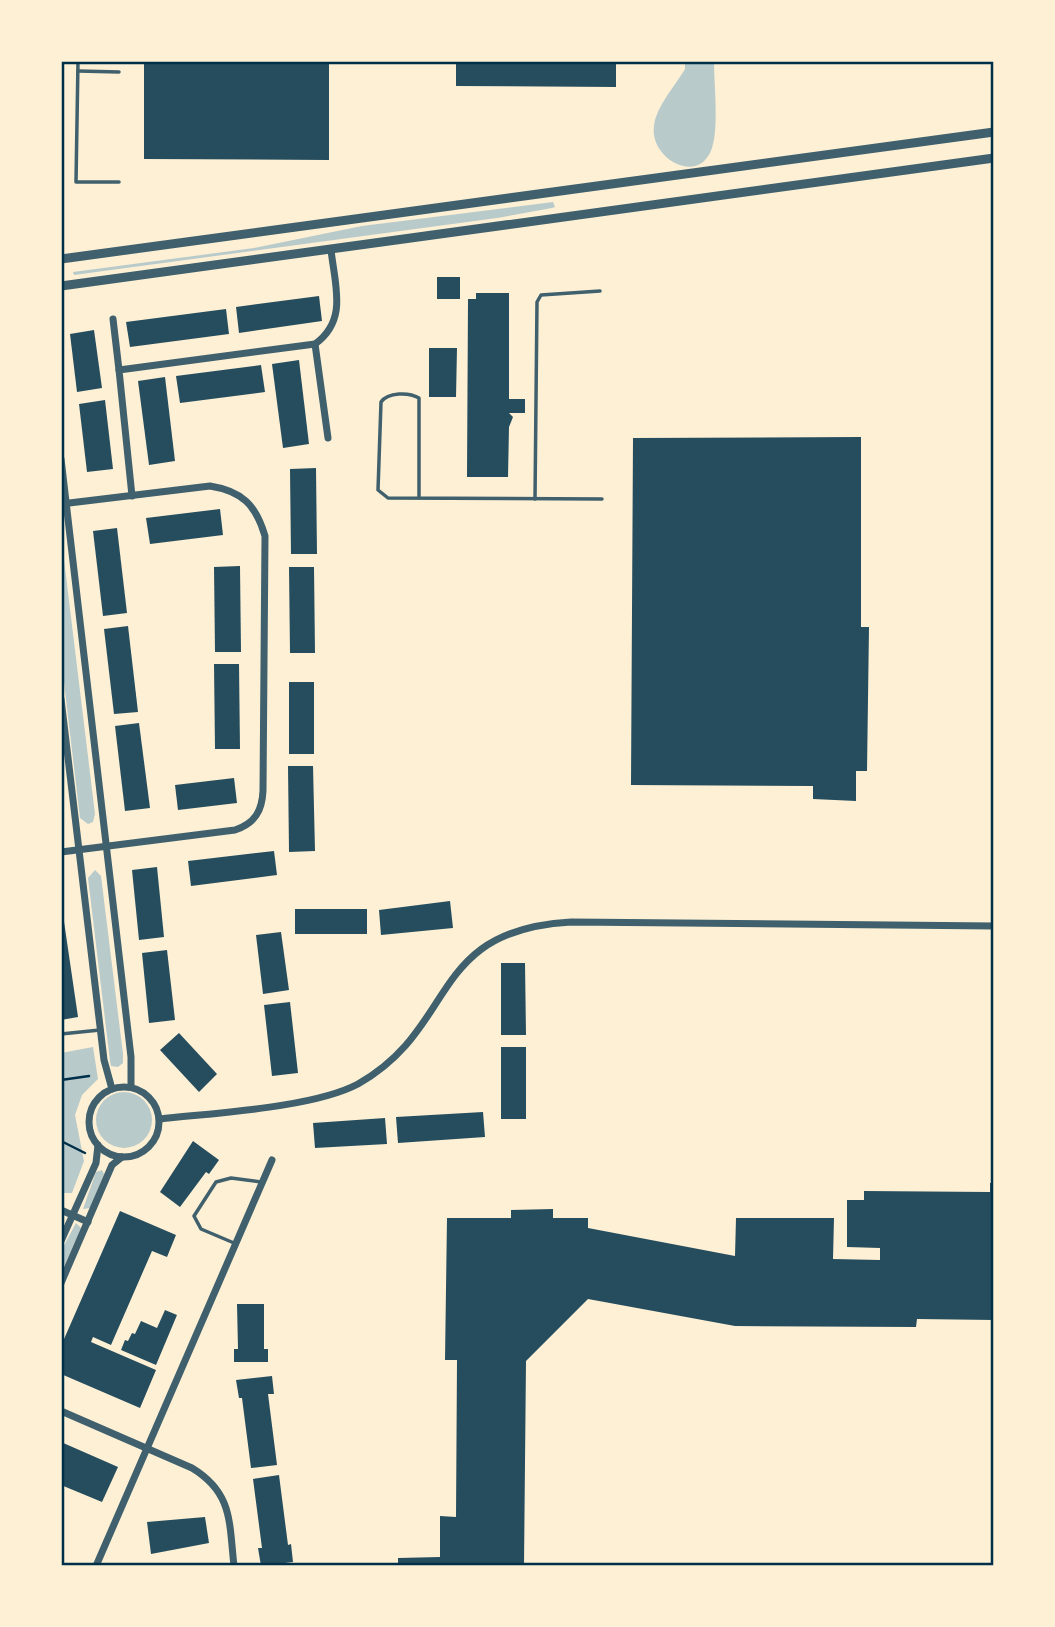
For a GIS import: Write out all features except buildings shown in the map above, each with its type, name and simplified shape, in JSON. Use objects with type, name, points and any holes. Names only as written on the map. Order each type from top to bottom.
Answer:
[{"type":"street","points":[[61,259],[994,132]]},
{"type":"street","points":[[61,286],[994,158]]},
{"type":"street","points":[[119,370],[315,344],[330,333],[337,318],[331,250]]},
{"type":"street","points":[[113,319],[132,496]]},
{"type":"street","points":[[315,344],[328,438]]},
{"type":"street","points":[[61,459],[64,504],[131,1057],[131,1087]]},
{"type":"street","points":[[61,852],[235,830],[248,826],[256,817],[262,798],[265,536],[259,516],[249,500],[230,489],[210,486],[64,504]]},
{"type":"street","points":[[61,699],[100,1030],[112,1089]]},
{"type":"street","points":[[160,1119],[296,1102],[356,1085],[399,1054],[469,958],[492,940],[521,928],[571,922],[994,926]]},
{"type":"street","points":[[131,1087],[151,1098],[160,1119],[159,1129],[149,1146],[132,1156],[122,1157],[105,1151],[98,1145],[89,1125],[90,1113],[102,1094],[112,1089],[131,1087]]},
{"type":"street","points":[[61,1241],[96,1163],[98,1145]]},
{"type":"street","points":[[61,1283],[112,1165],[122,1157]]},
{"type":"street","points":[[96,1566],[272,1160]]},
{"type":"street","points":[[61,1210],[88,1222]]},
{"type":"street","points":[[61,1410],[192,1468],[220,1490],[227,1507],[234,1566]]},
{"type":"lane","points":[[78,61],[76,182],[119,182]]},
{"type":"lane","points":[[78,71],[119,72]]},
{"type":"lane","points":[[535,499],[537,302],[541,295],[600,291]]},
{"type":"lane","points":[[419,498],[419,398],[415,395],[392,395],[381,402],[378,490],[388,498],[602,499]]},
{"type":"lane","points":[[61,1034],[100,1030]]},
{"type":"lane","points":[[236,1244],[201,1228],[194,1216],[216,1182],[231,1178],[262,1183]]},
{"type":"path","points":[[61,1080],[89,1076]]},
{"type":"path","points":[[61,1140],[85,1153]]},
{"type":"shaded area","points":[[685,61],[714,61],[716,106],[712,148],[706,160],[697,166],[687,167],[676,164],[659,148],[654,126],[662,104],[685,69]]},
{"type":"shaded area","points":[[553,202],[555,207],[552,208],[497,218],[74,275],[73,272],[254,248],[362,226]]},
{"type":"shaded area","points":[[61,535],[95,814],[93,822],[88,824],[80,818],[61,657]]},
{"type":"shaded area","points":[[95,870],[101,876],[123,1054],[123,1063],[118,1067],[111,1066],[110,1061],[88,878]]},
{"type":"shaded area","points":[[93,1047],[98,1079],[82,1095],[75,1115],[84,1161],[72,1193],[61,1193],[61,1053]]},
{"type":"shaded area","points":[[124,1092],[139,1097],[147,1105],[152,1120],[147,1135],[139,1143],[124,1148],[109,1143],[101,1135],[96,1120],[101,1105],[109,1097]]},
{"type":"shaded area","points":[[102,1170],[104,1174],[90,1208],[83,1209],[96,1172]]},
{"type":"shaded area","points":[[76,1223],[81,1228],[63,1269],[61,1251]]}]
